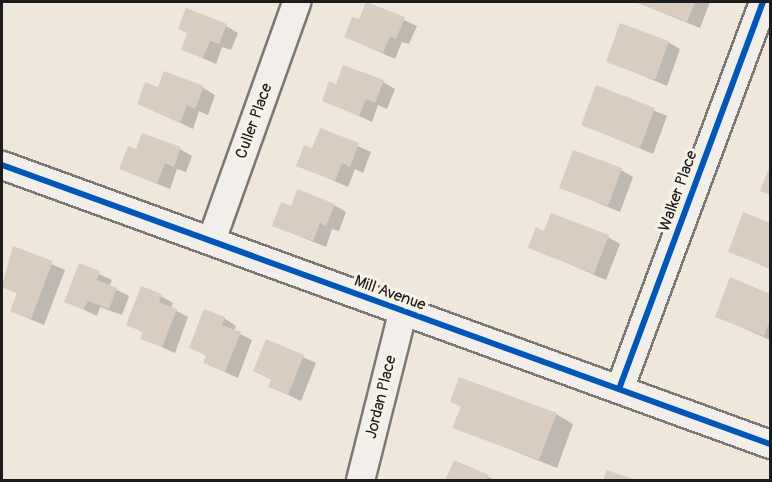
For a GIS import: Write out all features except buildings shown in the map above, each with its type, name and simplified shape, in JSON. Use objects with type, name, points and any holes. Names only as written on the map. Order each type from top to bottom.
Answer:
[{"type":"street","name":"Culler Place","points":[[211,240],[296,2]]},
{"type":"street","name":"Walker Place","points":[[619,389],[763,2]]},
{"type":"street","name":"Mill Avenue","points":[[2,165],[211,240],[402,313],[771,444]]},
{"type":"street","name":"Jordan Place","points":[[360,480],[402,313]]},
{"type":"cycle path","points":[[619,389],[763,2]]},
{"type":"cycle path","points":[[2,165],[770,444]]}]
